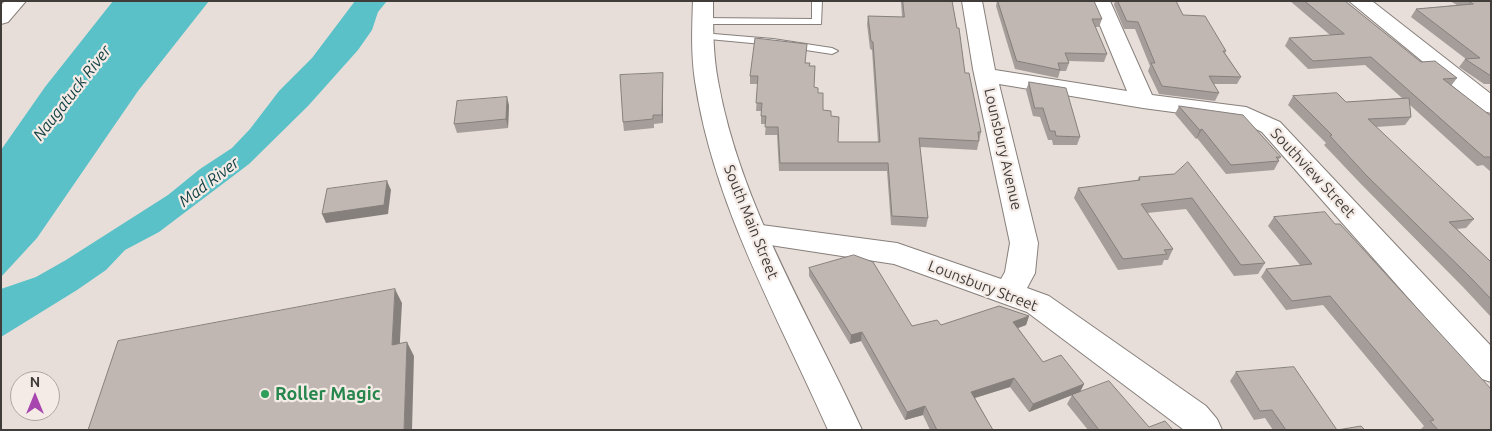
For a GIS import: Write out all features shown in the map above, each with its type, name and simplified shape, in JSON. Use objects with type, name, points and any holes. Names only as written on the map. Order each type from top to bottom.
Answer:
[{"type":"street","points":[[1,18],[16,1]]},
{"type":"street","name":"Lounsbury Avenue","points":[[972,1],[986,75],[1024,243],[1020,273],[1008,294]]},
{"type":"street","points":[[1100,1],[1143,101]]},
{"type":"street","points":[[1359,1],[1491,106]]},
{"type":"street","name":"South Main Street","points":[[702,19],[708,94],[716,130],[754,234],[845,430]]},
{"type":"street","name":"Southview Street","points":[[986,75],[1143,101],[1246,114],[1271,127],[1491,368]]},
{"type":"street","name":"Lounsbury Street","points":[[754,234],[897,254],[1038,304],[1194,417],[1205,430]]},
{"type":"lane","points":[[702,19],[817,22],[817,1]]},
{"type":"lane","points":[[702,19],[780,43],[832,51]]},
{"type":"water","name":"Naugatuck River","points":[[113,1],[209,1],[138,91],[37,238],[1,277],[1,150],[45,87]]},
{"type":"water","name":"Mad River","points":[[355,1],[387,1],[378,12],[372,30],[358,50],[308,106],[249,164],[159,232],[125,250],[106,270],[1,337],[1,289],[36,277],[66,260],[168,195],[200,169],[232,148],[250,129],[279,91],[312,58]]},
{"type":"building","points":[[903,1],[952,1],[957,28],[959,28],[965,73],[969,73],[981,132],[978,132],[979,141],[919,138],[928,218],[892,216],[888,163],[780,163],[778,127],[765,127],[766,116],[761,116],[762,103],[756,103],[758,76],[750,76],[755,38],[807,44],[805,63],[810,63],[809,66],[815,66],[814,87],[818,88],[818,93],[823,93],[823,110],[831,111],[831,116],[839,117],[838,142],[880,142],[873,42],[871,41],[868,16],[904,17]]},
{"type":"building","points":[[998,1],[1094,1],[1102,19],[1092,19],[1107,54],[1065,53],[1069,63],[1058,63],[1060,70],[1017,61]]},
{"type":"building","points":[[1118,1],[1176,1],[1183,15],[1205,16],[1226,51],[1223,51],[1241,77],[1209,76],[1219,93],[1162,86],[1151,63],[1155,63],[1138,22],[1127,21]]},
{"type":"building","points":[[1305,1],[1345,1],[1421,62],[1435,61],[1457,78],[1443,79],[1491,116],[1491,157],[1484,157],[1371,57],[1313,61],[1289,38],[1344,34]]},
{"type":"building","points":[[1468,1],[1491,1],[1491,76],[1465,59],[1480,58],[1416,9],[1473,4]]},
{"type":"building","points":[[663,73],[662,115],[653,115],[653,119],[623,122],[620,75]]},
{"type":"building","points":[[1029,82],[1066,88],[1080,137],[1056,136],[1055,131],[1050,131],[1043,108],[1035,108]]},
{"type":"building","points":[[1337,93],[1346,102],[1409,98],[1411,117],[1368,119],[1474,219],[1449,222],[1491,262],[1491,299],[1366,175],[1330,136],[1332,135],[1293,96]]},
{"type":"building","points":[[507,97],[506,119],[454,124],[457,101]]},
{"type":"building","points":[[1179,106],[1243,115],[1281,157],[1276,157],[1279,161],[1231,165],[1202,129],[1200,130]]},
{"type":"building","points":[[1188,162],[1265,263],[1241,265],[1192,198],[1141,204],[1173,249],[1164,250],[1167,254],[1123,259],[1078,188],[1140,180],[1139,177],[1174,174]]},
{"type":"building","points":[[387,181],[384,205],[322,214],[327,189]]},
{"type":"building","points":[[1325,212],[1335,224],[1340,224],[1491,389],[1491,430],[1438,430],[1430,421],[1434,420],[1330,296],[1292,301],[1266,269],[1312,264],[1274,217]]},
{"type":"building","points":[[854,255],[873,262],[912,326],[937,320],[941,325],[999,306],[1029,316],[1013,322],[1043,362],[1061,355],[1084,384],[1033,404],[1014,378],[971,392],[993,430],[937,430],[925,406],[907,412],[862,332],[851,335],[809,268]]},
{"type":"building","name":"Roller Magic","points":[[395,289],[392,345],[407,342],[404,430],[88,430],[118,341]]},
{"type":"building","points":[[1294,367],[1337,430],[1286,430],[1272,410],[1260,411],[1236,372]]},
{"type":"building","points":[[1109,381],[1149,427],[1165,421],[1173,430],[1099,430],[1072,395]]},
{"type":"building","points":[[1361,426],[1365,430],[1337,430]]},
{"type":"place","name":"Roller Magic","points":[[265,394]]}]
